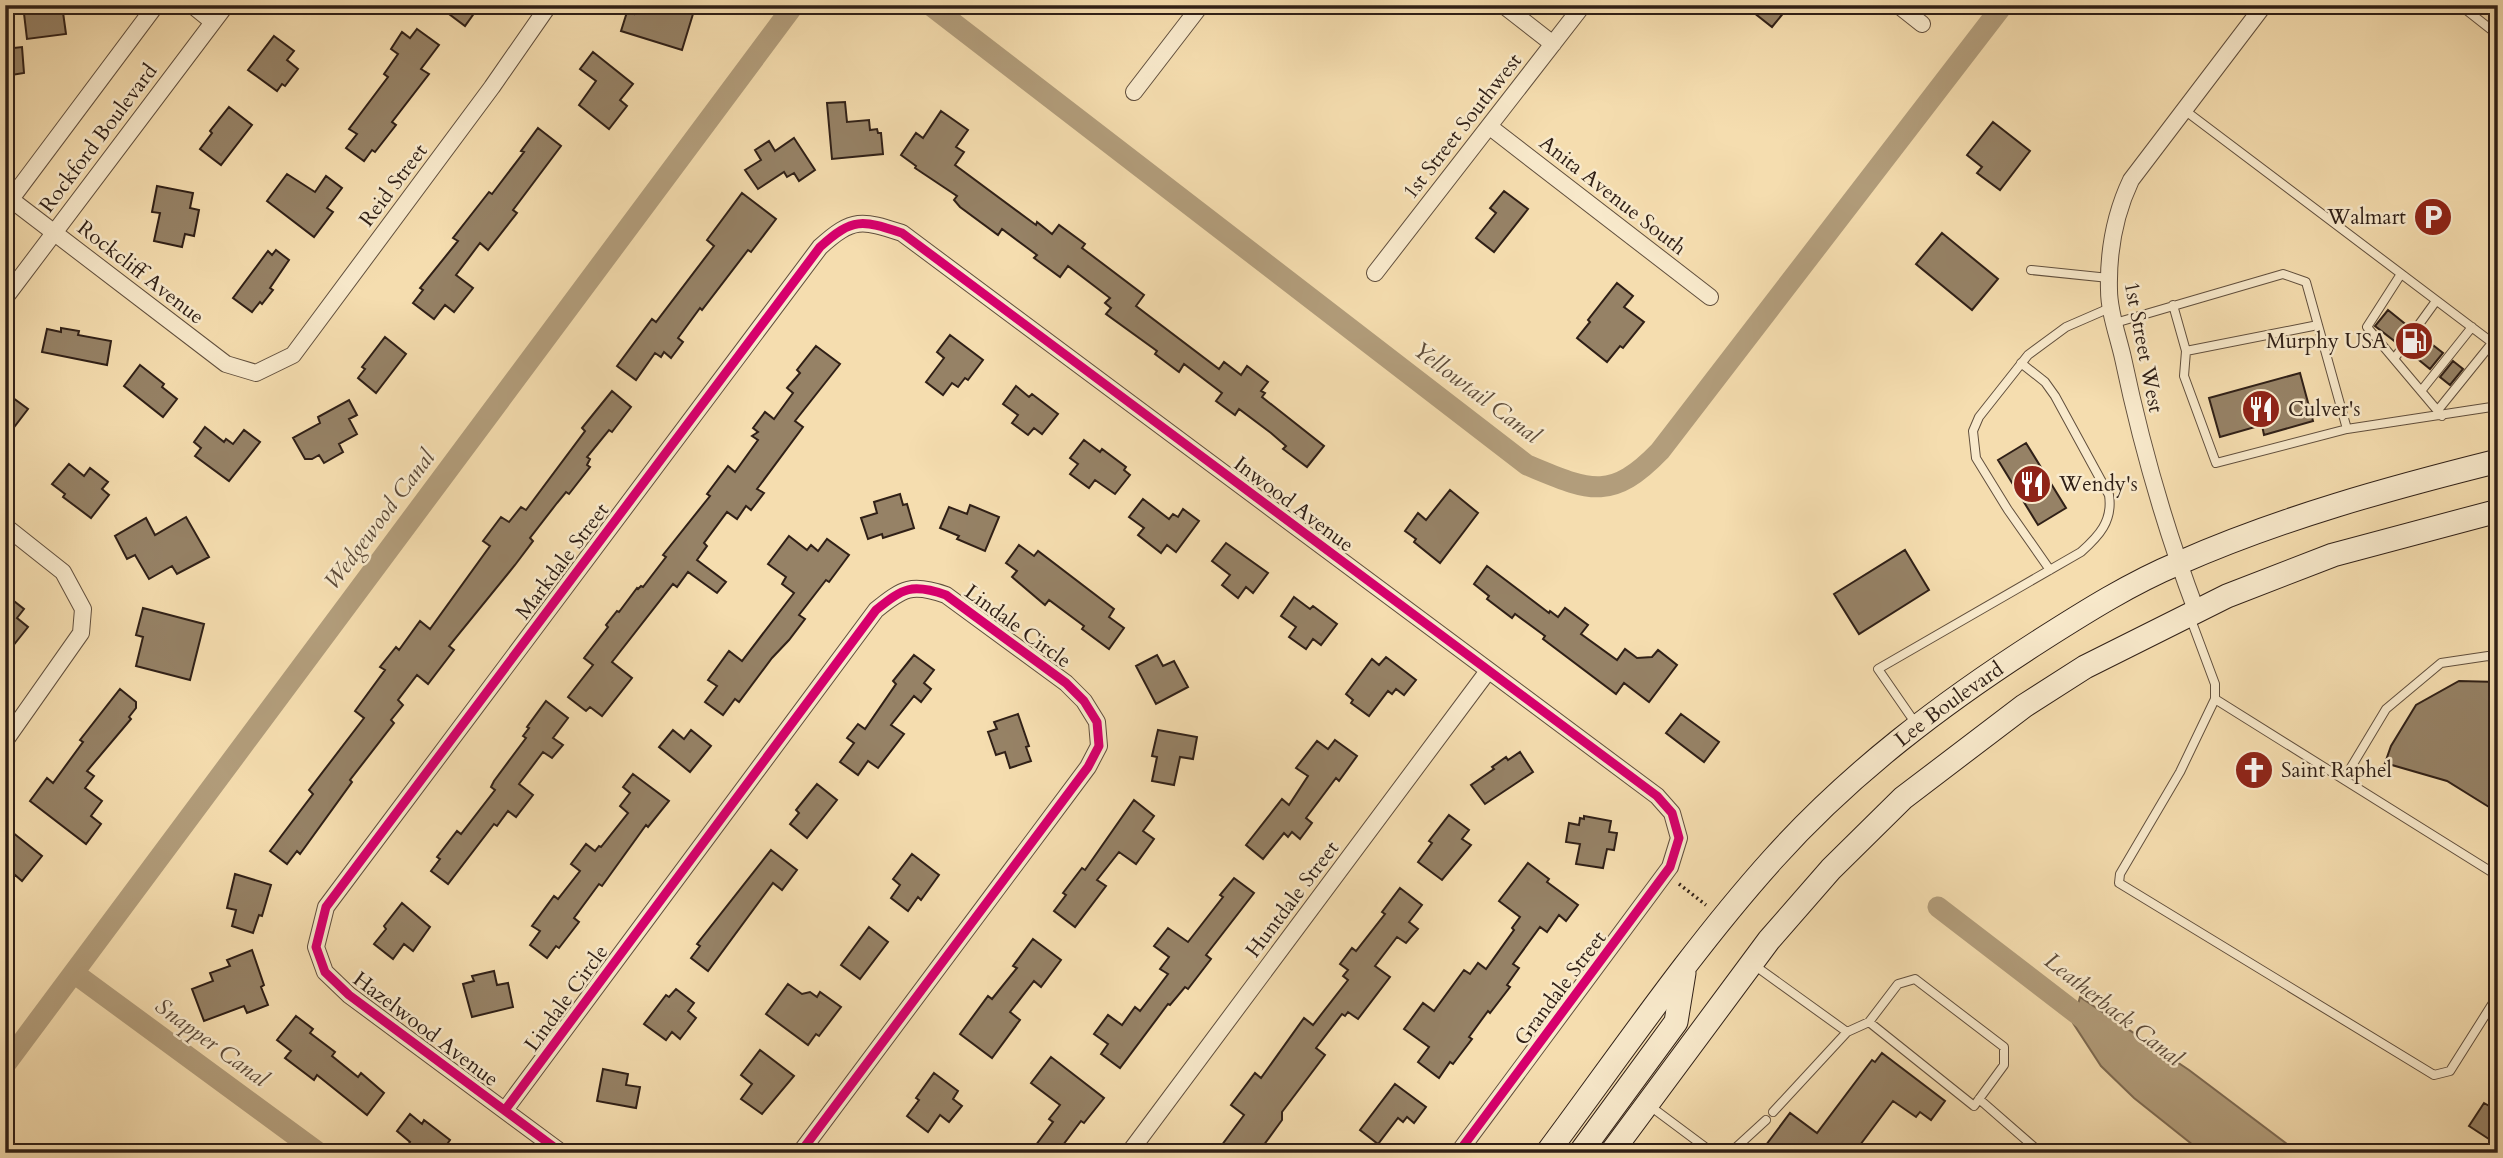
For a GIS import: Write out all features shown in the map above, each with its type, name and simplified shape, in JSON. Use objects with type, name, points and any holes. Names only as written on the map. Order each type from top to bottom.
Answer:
[{"type":"main road","name":"Lee Boulevard","points":[[1547,1153],[1731,908],[1774,857],[1847,785],[1918,726],[1988,674],[2074,619],[2178,563],[2305,515],[2498,461]]},
{"type":"main road","points":[[1611,1153],[1752,964],[1831,869],[1903,799],[2024,706],[2085,667],[2227,596],[2333,555],[2498,511]]},
{"type":"main road","points":[[1580,1153],[1676,1022],[1684,970]]},
{"type":"street","name":"Rockford Boulevard","points":[[7,200],[156,5]]},
{"type":"street","points":[[192,5],[213,22]]},
{"type":"street","name":"Rockford Boulevard","points":[[5,298],[226,5]]},
{"type":"street","name":"Reid Street","points":[[256,373],[293,355],[492,87],[549,5]]},
{"type":"street","points":[[1134,92],[1201,5]]},
{"type":"street","points":[[1503,5],[1553,44]]},
{"type":"street","name":"1st Street Southwest","points":[[1375,273],[1583,5]]},
{"type":"street","points":[[1898,5],[1922,24]]},
{"type":"street","name":"1st Street West","points":[[2192,612],[2146,458],[2113,315],[2109,278],[2113,230],[2131,180],[2264,5]]},
{"type":"street","name":"Anita Avenue South","points":[[1490,127],[1710,297]]},
{"type":"street","name":"Rockcliff Avenue","points":[[7,200],[54,231],[226,365],[256,373]]},
{"type":"street","name":"Inwood Avenue","points":[[866,222],[902,233],[1657,796],[1672,813],[1679,838]]},
{"type":"street","name":"Markdale Street","points":[[316,947],[326,907],[820,247],[839,230],[866,222]]},
{"type":"street","points":[[5,526],[63,572],[83,609],[81,633],[5,741]]},
{"type":"street","name":"Lindale Circle","points":[[505,1110],[876,610],[897,593],[924,587],[946,595],[1066,683],[1084,701],[1097,722],[1099,746],[1088,766],[800,1153]]},
{"type":"street","name":"Huntdale Street","points":[[1129,1153],[1488,671]]},
{"type":"street","name":"Grandale Street","points":[[1458,1153],[1670,867],[1679,838]]},
{"type":"street","name":"Hazelwood Avenue","points":[[316,947],[325,972],[349,995],[562,1153]]},
{"type":"lane","points":[[2460,5],[2498,35]]},
{"type":"lane","points":[[2183,110],[2495,345],[2440,413]]},
{"type":"lane","points":[[2031,270],[2109,278]]},
{"type":"lane","points":[[2050,570],[1976,458],[1973,431],[1979,417],[2021,363],[2066,327],[2113,315],[2174,305],[2283,274],[2306,282],[2347,429]]},
{"type":"lane","points":[[2401,274],[2367,327],[2440,413]]},
{"type":"lane","points":[[2394,359],[2436,300]]},
{"type":"lane","points":[[2174,305],[2186,351],[2184,376],[2216,463],[2347,429],[2498,406]]},
{"type":"lane","points":[[2186,351],[2318,325]]},
{"type":"lane","points":[[2421,391],[2472,327]]},
{"type":"lane","points":[[1918,726],[1878,669],[2081,552],[2108,520],[2111,507],[2109,495],[2055,396],[2045,382],[2021,363]]},
{"type":"lane","points":[[2192,612],[2215,684],[2215,699],[2180,772],[2120,874],[2119,883],[2434,1075],[2450,1070],[2498,995]]},
{"type":"lane","points":[[2344,779],[2386,709],[2441,663],[2488,656],[2498,660]]},
{"type":"lane","points":[[2215,699],[2498,876]]},
{"type":"lane","points":[[1752,964],[1847,1032]]},
{"type":"lane","points":[[1773,1112],[1847,1032],[1869,1022],[1898,984],[1915,979],[2004,1047],[2004,1065],[1974,1105],[1869,1022]]},
{"type":"lane","points":[[1979,1099],[2034,1146],[2029,1153]]},
{"type":"lane","points":[[1647,1104],[1713,1153]]},
{"type":"lane","points":[[1730,1153],[1766,1120]]},
{"type":"path","points":[[1665,874],[1708,906]]},
{"type":"shaded area","points":[[2080,997],[2189,1070],[2299,1153],[2203,1153],[2134,1098],[2101,1066],[2073,1023]]},
{"type":"building","points":[[23,5],[62,5],[66,34],[27,39]]},
{"type":"building","points":[[437,5],[480,5],[465,26]]},
{"type":"building","points":[[637,5],[665,5],[693,14],[682,50],[621,31],[627,12],[634,14]]},
{"type":"building","points":[[1744,5],[1790,5],[1772,27]]},
{"type":"building","points":[[417,29],[439,45],[421,69],[429,74],[392,122],[396,125],[375,152],[372,150],[364,161],[346,148],[357,134],[349,129],[388,77],[384,74],[398,54],[391,49],[402,32],[410,38]]},
{"type":"building","points":[[274,36],[294,51],[287,60],[298,69],[285,86],[282,84],[277,91],[248,70]]},
{"type":"building","points":[[22,47],[24,73],[5,76],[5,49]]},
{"type":"building","points":[[593,52],[633,84],[620,100],[627,106],[609,129],[579,105],[596,81],[580,69]]},
{"type":"building","points":[[845,102],[847,122],[869,120],[870,130],[877,129],[878,133],[881,133],[883,154],[832,159],[827,103]]},
{"type":"building","points":[[229,107],[252,125],[221,165],[200,149]]},
{"type":"building","points":[[941,111],[968,130],[956,147],[964,152],[955,165],[1036,225],[1037,222],[1052,234],[1059,225],[1085,244],[1082,248],[1144,295],[1136,306],[1219,369],[1224,362],[1241,375],[1247,366],[1268,382],[1261,391],[1265,393],[1262,397],[1324,446],[1307,467],[1283,449],[1286,446],[1271,433],[1239,409],[1235,415],[1216,401],[1222,393],[1184,364],[1179,372],[1155,354],[1157,351],[1106,314],[1111,308],[1105,303],[1110,298],[1068,266],[1060,277],[1034,258],[1037,255],[1002,229],[998,235],[960,207],[954,200],[957,196],[915,168],[916,166],[901,155],[916,133],[923,138]]},
{"type":"building","points":[[1993,122],[2030,151],[2000,190],[1977,173],[1982,167],[1967,155]]},
{"type":"building","points":[[538,128],[561,146],[513,210],[517,213],[488,250],[480,243],[456,275],[473,288],[454,312],[445,305],[434,319],[413,303],[423,290],[420,288],[458,241],[453,238],[489,192],[492,194],[524,152],[521,151]]},
{"type":"building","points":[[794,138],[815,170],[799,181],[794,173],[787,177],[784,172],[758,189],[745,170],[761,160],[755,150],[769,141],[775,151]]},
{"type":"building","points":[[287,174],[315,192],[326,176],[342,188],[327,208],[333,212],[314,237],[267,201]]},
{"type":"building","points":[[157,186],[193,193],[190,208],[199,210],[194,236],[185,234],[182,247],[154,241],[160,213],[152,212]]},
{"type":"building","points":[[1504,191],[1528,209],[1494,252],[1476,238],[1496,213],[1490,208]]},
{"type":"building","points":[[742,193],[776,219],[751,252],[748,250],[702,310],[700,308],[678,338],[683,342],[671,358],[664,352],[661,357],[655,353],[636,380],[617,366],[652,319],[656,322],[714,246],[707,240]]},
{"type":"building","points":[[1942,233],[1998,279],[1972,310],[1916,264]]},
{"type":"building","points":[[276,250],[289,260],[270,288],[273,290],[252,312],[233,298],[268,251],[272,255]]},
{"type":"building","points":[[1617,283],[1633,296],[1624,307],[1644,322],[1623,348],[1620,346],[1607,362],[1577,338]]},
{"type":"building","points":[[2388,310],[2409,327],[2397,343],[2375,326]]},
{"type":"building","points":[[61,328],[79,331],[78,335],[111,341],[107,365],[42,352],[47,329],[61,332]]},
{"type":"building","points":[[950,335],[983,360],[968,380],[965,378],[958,387],[952,383],[943,395],[926,382],[944,358],[937,352]]},
{"type":"building","points":[[2420,335],[2443,353],[2430,369],[2408,351]]},
{"type":"building","points":[[385,337],[406,354],[376,393],[358,378],[365,369],[362,367]]},
{"type":"building","points":[[816,346],[840,364],[795,421],[803,427],[757,489],[764,493],[751,510],[746,506],[737,519],[727,512],[704,543],[707,546],[697,560],[726,582],[717,593],[688,572],[677,587],[673,584],[612,662],[632,678],[602,716],[590,707],[586,711],[568,697],[593,665],[584,658],[617,611],[619,612],[637,588],[643,587],[666,557],[663,555],[710,496],[707,494],[728,466],[735,472],[758,440],[752,436],[758,432],[753,428],[765,412],[774,419],[793,393],[787,388],[800,373],[797,370]]},
{"type":"building","points":[[2453,361],[2463,369],[2450,385],[2440,377]]},
{"type":"building","points":[[140,365],[164,384],[162,387],[177,399],[163,417],[124,386]]},
{"type":"building","name":"Culver's","points":[[2300,373],[2313,421],[2264,435],[2262,425],[2220,437],[2209,398]]},
{"type":"building","points":[[1016,386],[1029,397],[1032,394],[1058,414],[1042,434],[1034,428],[1028,435],[1012,423],[1018,415],[1003,404]]},
{"type":"building","points":[[612,391],[631,407],[612,432],[609,430],[587,457],[590,459],[587,465],[590,467],[569,494],[566,492],[557,503],[530,538],[533,541],[515,565],[449,646],[454,650],[428,684],[417,675],[398,700],[403,705],[391,720],[394,723],[350,780],[352,782],[300,854],[297,851],[287,864],[270,851],[313,794],[309,790],[364,718],[355,711],[385,670],[380,667],[396,647],[399,650],[420,621],[430,629],[490,546],[483,541],[501,517],[509,522],[521,507],[526,510],[585,431],[582,428]]},
{"type":"building","points":[[5,392],[28,409],[5,439]]},
{"type":"building","points":[[349,400],[357,415],[349,419],[357,434],[339,444],[343,452],[324,463],[319,455],[305,459],[293,438],[320,423],[318,417]]},
{"type":"building","points":[[205,427],[224,442],[226,439],[233,444],[244,430],[260,442],[229,481],[195,456],[201,448],[194,442]]},
{"type":"building","points":[[1084,440],[1100,452],[1102,449],[1126,467],[1124,470],[1130,475],[1115,494],[1095,480],[1089,488],[1070,474],[1078,464],[1070,458]]},
{"type":"building","name":"Wendy's","points":[[2026,443],[2066,508],[2038,525],[1998,460]]},
{"type":"building","points":[[69,464],[84,476],[90,468],[108,482],[102,489],[109,495],[91,518],[63,497],[65,494],[52,484]]},
{"type":"building","points":[[1450,490],[1478,513],[1440,563],[1405,531],[1418,513],[1426,520]]},
{"type":"building","points":[[900,494],[903,505],[907,504],[914,528],[883,538],[882,534],[868,539],[861,518],[877,513],[874,502]]},
{"type":"building","points":[[1143,499],[1169,519],[1173,514],[1178,517],[1183,509],[1199,521],[1176,552],[1167,545],[1161,553],[1138,535],[1144,528],[1129,517]]},
{"type":"building","points":[[970,505],[999,517],[985,551],[940,528],[949,507],[967,514]]},
{"type":"building","points":[[186,517],[209,557],[177,574],[172,566],[149,579],[135,555],[127,559],[115,536],[146,518],[155,535]]},
{"type":"building","points":[[789,536],[807,550],[811,545],[818,551],[827,539],[849,555],[799,615],[805,619],[789,640],[739,702],[735,699],[723,715],[705,702],[717,686],[708,680],[729,651],[742,661],[794,593],[782,584],[786,577],[768,564]]},
{"type":"building","points":[[1226,543],[1268,573],[1253,593],[1246,587],[1238,598],[1222,585],[1230,575],[1212,561]]},
{"type":"building","points":[[1019,545],[1034,556],[1038,551],[1114,609],[1109,617],[1124,628],[1109,649],[1049,600],[1045,605],[1012,577],[1017,571],[1006,563]]},
{"type":"building","points":[[1905,550],[1929,590],[1859,634],[1834,594]]},
{"type":"building","points":[[1487,566],[1549,613],[1550,611],[1558,617],[1565,608],[1588,625],[1581,634],[1617,660],[1625,649],[1637,658],[1652,657],[1658,650],[1677,665],[1649,702],[1624,683],[1616,694],[1543,639],[1545,636],[1515,614],[1512,618],[1487,599],[1489,596],[1474,584]]},
{"type":"building","points":[[5,594],[24,609],[17,618],[28,627],[5,656]]},
{"type":"building","points":[[1294,597],[1310,609],[1313,606],[1337,624],[1321,645],[1313,639],[1306,649],[1289,637],[1296,627],[1281,616]]},
{"type":"building","points":[[143,608],[204,624],[190,680],[136,666],[143,637],[136,635]]},
{"type":"building","points":[[914,655],[934,670],[924,683],[931,689],[921,702],[914,696],[891,725],[904,734],[878,768],[868,761],[858,775],[840,762],[854,743],[847,738],[858,724],[865,729],[896,684],[893,681]]},
{"type":"building","points":[[1157,655],[1163,666],[1174,661],[1188,687],[1156,704],[1136,666]]},
{"type":"building","points":[[1386,657],[1416,680],[1404,695],[1396,689],[1392,694],[1388,691],[1369,716],[1351,703],[1353,700],[1346,694],[1372,659],[1379,665]]},
{"type":"building","points":[[2459,681],[2498,682],[2498,795],[2489,807],[2447,781],[2385,763],[2391,746],[2416,705]]},
{"type":"building","points":[[120,689],[136,702],[136,708],[129,717],[131,719],[87,771],[94,776],[85,788],[102,801],[91,816],[101,824],[86,844],[30,801],[47,778],[53,783],[83,742],[80,740]]},
{"type":"building","points":[[546,701],[568,718],[553,738],[563,745],[552,758],[543,752],[519,784],[533,795],[516,817],[508,811],[497,826],[494,824],[448,884],[431,871],[440,859],[437,857],[457,831],[461,834],[495,790],[491,787],[494,781],[526,738],[523,736],[529,728],[527,727]]},
{"type":"building","points":[[1018,714],[1031,761],[1010,768],[1005,752],[996,755],[988,732],[997,729],[994,722]]},
{"type":"building","points":[[1681,714],[1719,742],[1704,762],[1666,733]]},
{"type":"building","points":[[673,730],[684,739],[691,730],[711,746],[690,772],[659,747]]},
{"type":"building","points":[[1158,730],[1197,737],[1193,759],[1180,757],[1174,785],[1152,781],[1157,757],[1152,756]]},
{"type":"building","points":[[1335,740],[1357,756],[1339,781],[1336,778],[1306,818],[1312,823],[1300,839],[1292,832],[1288,837],[1284,833],[1263,859],[1246,845],[1282,799],[1289,805],[1308,776],[1296,768],[1317,741],[1328,749]]},
{"type":"building","points":[[1520,752],[1533,772],[1485,804],[1471,785],[1506,757],[1508,760]]},
{"type":"building","points":[[633,774],[669,801],[648,827],[646,825],[602,886],[599,884],[574,918],[579,922],[559,948],[556,946],[547,958],[530,945],[540,931],[532,926],[554,896],[558,899],[580,871],[571,864],[586,844],[595,851],[601,847],[628,813],[620,806],[630,793],[623,787]]},
{"type":"building","points":[[817,784],[837,800],[807,838],[790,824],[799,813],[796,810]]},
{"type":"building","points":[[1134,800],[1154,816],[1143,831],[1154,839],[1136,864],[1119,852],[1097,880],[1106,886],[1075,927],[1054,911],[1066,895],[1063,893],[1082,868],[1085,870]]},
{"type":"building","points":[[1449,815],[1469,830],[1462,839],[1471,845],[1442,880],[1418,862],[1432,843],[1429,841]]},
{"type":"building","points":[[1584,816],[1611,821],[1609,832],[1617,833],[1614,850],[1607,849],[1603,868],[1576,864],[1580,844],[1566,842],[1569,823],[1579,825],[1580,818],[1584,819]]},
{"type":"building","points":[[12,832],[42,856],[22,881],[15,875],[5,887],[5,841]]},
{"type":"building","points":[[771,850],[797,870],[782,890],[773,883],[708,971],[691,958],[700,946],[697,944]]},
{"type":"building","points":[[912,854],[939,875],[921,900],[918,897],[908,911],[891,898],[900,885],[893,879]]},
{"type":"building","points":[[1528,863],[1549,879],[1547,882],[1578,905],[1566,921],[1559,915],[1547,932],[1540,927],[1513,964],[1519,968],[1507,985],[1510,987],[1490,1013],[1488,1011],[1469,1037],[1472,1039],[1439,1078],[1418,1062],[1429,1047],[1404,1029],[1423,1003],[1434,1011],[1464,970],[1470,974],[1478,963],[1486,969],[1520,917],[1499,901]]},
{"type":"building","points":[[235,874],[271,885],[262,916],[259,915],[253,933],[232,926],[236,910],[227,908]]},
{"type":"building","points":[[1234,878],[1254,893],[1206,955],[1211,959],[1188,989],[1185,987],[1170,1005],[1168,1004],[1120,1068],[1101,1054],[1108,1044],[1094,1034],[1108,1015],[1122,1025],[1135,1007],[1140,1011],[1168,974],[1160,969],[1169,957],[1154,946],[1168,928],[1188,942],[1223,897],[1220,895]]},
{"type":"building","points":[[1400,888],[1422,905],[1409,922],[1418,929],[1406,943],[1397,937],[1375,966],[1390,977],[1358,1019],[1348,1012],[1345,1016],[1342,1014],[1316,1048],[1325,1055],[1282,1112],[1282,1120],[1258,1153],[1216,1153],[1244,1115],[1231,1105],[1255,1073],[1261,1078],[1304,1018],[1313,1025],[1348,980],[1343,976],[1348,970],[1340,964],[1352,948],[1356,951],[1385,914],[1382,912]]},
{"type":"building","points":[[402,903],[430,927],[413,951],[404,944],[393,959],[374,944]]},
{"type":"building","points":[[869,927],[888,942],[860,979],[841,965]]},
{"type":"building","points":[[1033,939],[1061,960],[1041,987],[1034,981],[1010,1012],[1020,1020],[992,1058],[960,1034],[988,996],[992,999],[1017,968],[1013,966]]},
{"type":"building","points":[[252,950],[268,1005],[247,1013],[244,1006],[204,1021],[192,989],[213,981],[210,973],[230,966],[227,960]]},
{"type":"building","points":[[494,971],[497,985],[508,983],[513,1007],[472,1017],[463,984],[474,981],[472,976]]},
{"type":"building","points":[[788,984],[802,994],[810,992],[817,997],[820,992],[841,1007],[819,1036],[816,1034],[808,1045],[766,1014]]},
{"type":"building","points":[[676,989],[694,1003],[688,1011],[696,1018],[680,1039],[672,1032],[666,1040],[644,1024],[666,995],[669,997]]},
{"type":"building","points":[[296,1016],[313,1029],[310,1033],[335,1052],[332,1056],[358,1077],[361,1073],[384,1093],[367,1115],[317,1075],[314,1080],[285,1058],[291,1051],[277,1040]]},
{"type":"building","points":[[760,1050],[794,1076],[762,1114],[741,1099],[752,1084],[741,1075]]},
{"type":"building","points":[[1882,1053],[1945,1101],[1931,1120],[1920,1112],[1916,1117],[1893,1101],[1854,1153],[1760,1153],[1790,1113],[1817,1133],[1872,1060],[1875,1062]]},
{"type":"building","points":[[1051,1057],[1104,1098],[1084,1123],[1081,1121],[1057,1153],[1030,1153],[1053,1122],[1049,1119],[1060,1105],[1031,1083]]},
{"type":"building","points":[[603,1069],[628,1074],[626,1085],[640,1087],[636,1108],[597,1101]]},
{"type":"building","points":[[934,1073],[958,1091],[953,1099],[962,1106],[949,1122],[940,1115],[928,1132],[907,1116]]},
{"type":"building","points":[[1395,1084],[1426,1107],[1414,1123],[1407,1117],[1403,1122],[1398,1118],[1378,1144],[1360,1130]]},
{"type":"building","points":[[2484,1103],[2498,1111],[2498,1145],[2469,1126]]},
{"type":"building","points":[[410,1114],[422,1124],[424,1120],[450,1140],[441,1153],[402,1153],[410,1142],[397,1131]]},
{"type":"waterway","name":"Wedgewood Canal","points":[[5,1065],[794,5]]},
{"type":"waterway","name":"Yellowtail Canal","points":[[930,5],[1527,465],[1566,481],[1598,487],[1627,479],[1660,451],[2003,5]]},
{"type":"waterway","name":"Leatherback Canal","points":[[1938,907],[2098,1030]]},
{"type":"waterway","name":"Snapper Canal","points":[[74,973],[319,1153]]},
{"type":"cycle path","points":[[562,1153],[349,995],[325,972],[316,947],[326,907],[820,247],[841,230],[858,224],[877,225],[902,233],[1657,796],[1672,813],[1679,838],[1670,867],[1458,1153]]},
{"type":"cycle path","points":[[505,1110],[876,610],[901,592],[916,589],[934,591],[946,595],[1066,683],[1084,701],[1097,722],[1099,746],[1088,767],[800,1153]]},
{"type":"place","name":"Walmart","points":[[2433,217]]},
{"type":"place","name":"Murphy USA","points":[[2414,341]]},
{"type":"place","name":"Culver's","points":[[2261,409]]},
{"type":"place","name":"Wendy's","points":[[2032,484]]},
{"type":"place","name":"Saint Raphel","points":[[2254,770]]}]
